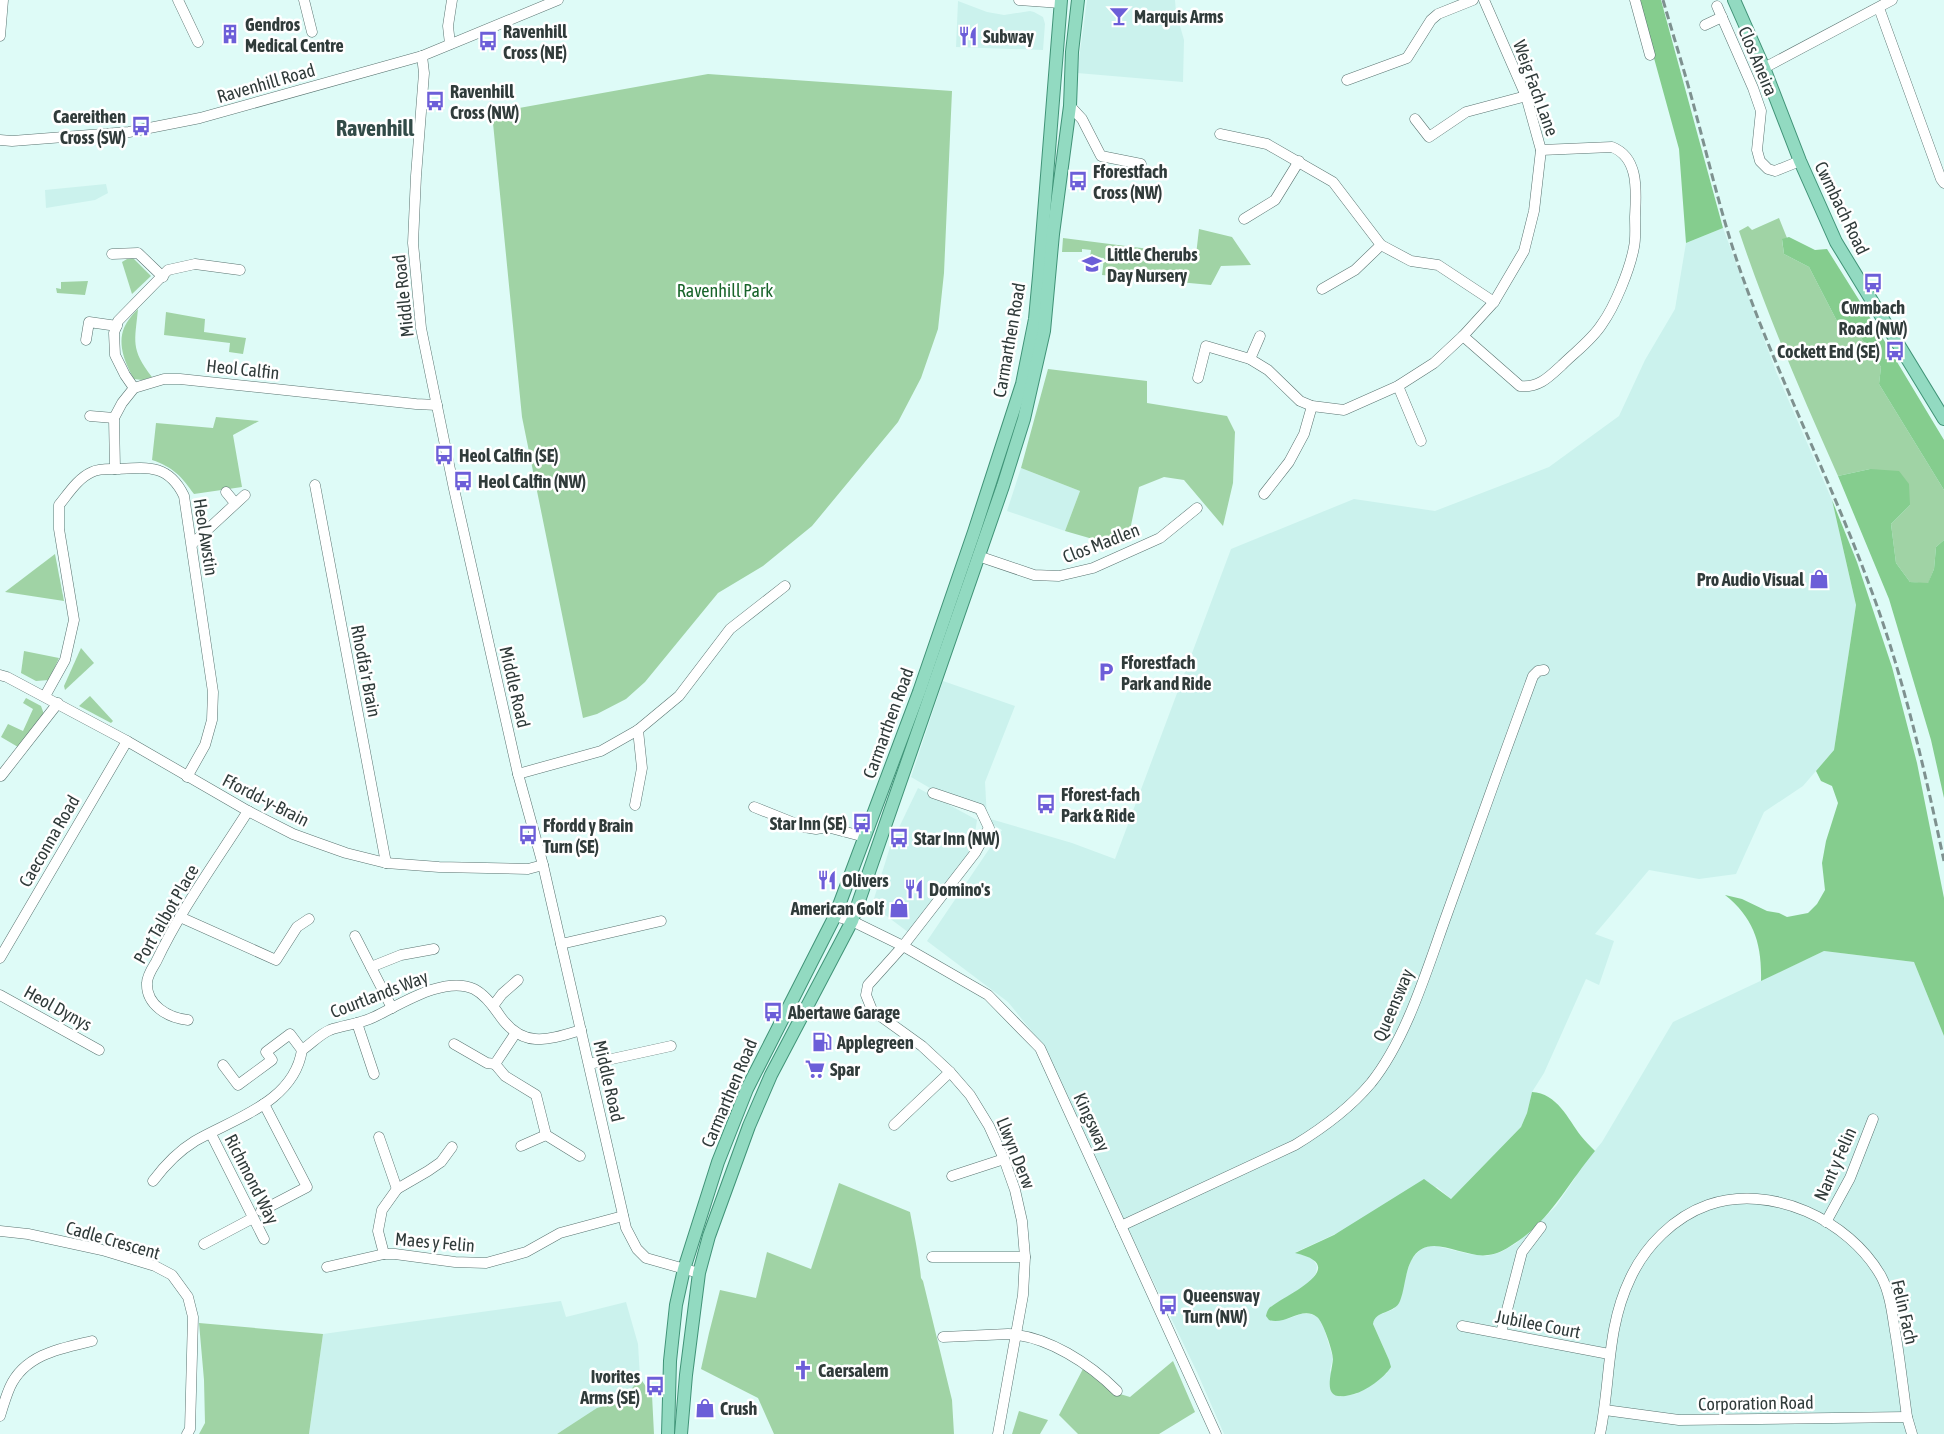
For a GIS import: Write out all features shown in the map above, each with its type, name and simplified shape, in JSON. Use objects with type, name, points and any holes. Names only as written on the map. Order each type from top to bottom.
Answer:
[{"type":"main road","name":"Carmarthen Road","points":[[682,1434],[686,1375],[699,1273],[709,1236],[771,1075],[852,921],[1024,419],[1039,354],[1048,295],[1053,234],[1070,106],[1072,52],[1078,0]]},
{"type":"main road","name":"Cwmbach Road","points":[[1734,0],[1764,68],[1800,161],[1836,242],[1944,418]]},
{"type":"main road","name":"Carmarthen Road","points":[[668,1434],[670,1361],[676,1305],[684,1269],[718,1162],[746,1089],[835,916],[919,692],[1022,384],[1034,318],[1039,276],[1063,1]]},
{"type":"street","points":[[0,36],[3,0]]},
{"type":"street","points":[[178,0],[198,42]]},
{"type":"street","points":[[304,0],[312,32]]},
{"type":"street","points":[[450,44],[448,26],[452,0]]},
{"type":"street","name":"Ravenhill Road","points":[[0,140],[12,141],[105,134],[177,123],[235,109],[422,56],[558,0]]},
{"type":"street","points":[[1020,0],[1063,1]]},
{"type":"street","points":[[1347,80],[1407,58],[1431,20],[1438,14],[1474,0]]},
{"type":"street","name":"Weig Fach Lane","points":[[1198,378],[1206,346],[1250,359],[1268,370],[1300,401],[1312,406],[1344,410],[1398,386],[1434,363],[1463,336],[1494,302],[1524,251],[1534,211],[1541,150],[1526,96],[1484,0]]},
{"type":"street","points":[[1635,0],[1650,55]]},
{"type":"street","points":[[1764,68],[1892,0]]},
{"type":"street","name":"Clos Aneira","points":[[1717,6],[1753,88],[1761,111],[1757,150],[1760,162],[1768,169],[1775,171],[1800,161]]},
{"type":"street","points":[[1879,8],[1941,179],[1944,182]]},
{"type":"street","name":"Clos Aneira","points":[[1705,25],[1722,17]]},
{"type":"street","name":"Middle Road","points":[[422,56],[424,72],[416,176],[414,243],[421,328],[518,774],[543,864],[623,1216],[630,1238],[646,1258],[699,1273]]},
{"type":"street","points":[[1415,119],[1429,137],[1466,112],[1526,96]]},
{"type":"street","points":[[1070,106],[1082,119],[1101,156],[1141,164]]},
{"type":"street","points":[[1220,134],[1268,144],[1299,161],[1333,182],[1381,245],[1411,261],[1438,265],[1494,302]]},
{"type":"street","points":[[1463,336],[1520,386],[1530,388],[1541,384],[1584,344],[1602,324],[1620,290],[1635,247],[1636,182],[1628,159],[1620,150],[1612,147],[1541,150]]},
{"type":"street","points":[[1244,219],[1275,200],[1299,161]]},
{"type":"street","points":[[1322,289],[1355,270],[1381,245]]},
{"type":"street","points":[[112,254],[138,253],[163,277]]},
{"type":"street","points":[[115,469],[114,418],[122,403],[134,388],[115,355],[114,333],[118,321],[168,270],[195,264],[240,270]]},
{"type":"street","points":[[86,340],[89,322],[116,326]]},
{"type":"street","points":[[1250,359],[1260,336]]},
{"type":"street","name":"Heol Calfin","points":[[134,388],[164,379],[180,379],[437,405]]},
{"type":"street","points":[[1398,386],[1422,441]]},
{"type":"street","points":[[1264,494],[1289,462],[1304,434],[1312,406]]},
{"type":"street","points":[[90,416],[114,418]]},
{"type":"street","name":"Heol Awstin","points":[[45,696],[65,660],[74,620],[59,529],[59,505],[79,481],[93,471],[151,468],[165,472],[178,484],[184,496],[213,692],[212,720],[205,745],[187,777]]},
{"type":"street","name":"Rhodfa'r Brain","points":[[315,485],[386,863]]},
{"type":"street","points":[[226,492],[235,503]]},
{"type":"street","points":[[192,544],[245,495]]},
{"type":"street","name":"Clos Madlen","points":[[978,556],[1034,575],[1060,576],[1093,568],[1160,538],[1197,508]]},
{"type":"street","points":[[518,774],[601,751],[638,730],[678,696],[730,629],[785,586]]},
{"type":"street","name":"Queensway","points":[[1121,1226],[1295,1145],[1343,1112],[1371,1082],[1396,1042],[1420,988],[1533,676],[1538,671],[1544,670]]},
{"type":"street","name":"Ffordd-y-Brain","points":[[0,675],[58,703],[248,811],[315,842],[346,853],[386,863],[439,867],[528,869],[543,864]]},
{"type":"street","points":[[1,776],[58,703]]},
{"type":"street","points":[[635,805],[642,768],[638,730]]},
{"type":"street","name":"Caeconna Road","points":[[0,958],[127,741]]},
{"type":"street","name":"Llwyn Derw","points":[[933,793],[980,809],[989,828],[974,853],[903,946],[868,985],[866,995],[872,1010],[922,1046],[950,1072],[970,1095],[989,1126],[1015,1190],[1022,1221],[1025,1257],[1024,1295],[998,1434]]},
{"type":"street","points":[[754,808],[804,827],[816,829],[827,827],[865,837]]},
{"type":"street","name":"Port Talbot Place","points":[[188,1020],[175,1019],[159,1009],[151,998],[146,982],[180,917],[248,811]]},
{"type":"street","name":"Kingsway","points":[[835,916],[852,921],[903,946],[988,995],[1040,1048],[1216,1434]]},
{"type":"street","points":[[180,917],[276,960],[297,927],[309,919]]},
{"type":"street","points":[[561,944],[661,921]]},
{"type":"street","points":[[355,936],[392,1008]]},
{"type":"street","points":[[371,967],[401,955],[434,949]]},
{"type":"street","points":[[493,1006],[502,994],[518,980]]},
{"type":"street","name":"Courtlands Way","points":[[302,1050],[328,1031],[372,1018],[428,991],[457,986],[474,989],[493,1006],[506,1025],[515,1034]]},
{"type":"street","name":"Heol Dynys","points":[[0,994],[99,1050]]},
{"type":"street","points":[[357,1022],[374,1074]]},
{"type":"street","points":[[495,1064],[515,1034],[530,1039],[546,1039],[581,1030]]},
{"type":"street","points":[[153,1181],[168,1161],[179,1152],[195,1141],[264,1104],[278,1094],[290,1081],[300,1062],[302,1050],[290,1034],[266,1052],[272,1060],[238,1085],[223,1065]]},
{"type":"street","points":[[454,1044],[487,1063],[495,1064],[505,1076],[536,1095],[546,1135],[580,1156]]},
{"type":"street","points":[[589,1064],[670,1046]]},
{"type":"street","points":[[894,1125],[950,1072]]},
{"type":"street","points":[[204,1244],[307,1187],[264,1104]]},
{"type":"street","name":"Nant y Felin","points":[[1826,1222],[1850,1178],[1873,1119]]},
{"type":"street","name":"Richmond Way","points":[[211,1134],[257,1214],[264,1240]]},
{"type":"street","points":[[521,1146],[546,1135]]},
{"type":"street","points":[[379,1137],[397,1188]]},
{"type":"street","points":[[384,1254],[378,1231],[382,1210],[397,1188],[434,1166],[447,1155],[452,1147]]},
{"type":"street","points":[[952,1176],[1004,1159]]},
{"type":"street","name":"Felin Fach","points":[[1600,1434],[1605,1410],[1609,1354],[1620,1308],[1630,1278],[1654,1242],[1683,1217],[1710,1204],[1752,1200],[1795,1208],[1826,1222],[1852,1242],[1868,1259],[1885,1285],[1889,1296],[1912,1434]]},
{"type":"street","name":"Maes y Felin","points":[[326,1267],[384,1254],[455,1262],[486,1263],[526,1252],[560,1232],[623,1216]]},
{"type":"street","points":[[1501,1333],[1522,1252],[1541,1227]]},
{"type":"street","name":"Cadle Crescent","points":[[0,1231],[28,1234],[102,1250],[155,1266],[172,1276],[188,1296],[193,1317],[190,1428],[187,1434]]},
{"type":"street","points":[[932,1257],[1025,1257]]},
{"type":"street","name":"Jubilee Court","points":[[1462,1326],[1609,1354]]},
{"type":"street","points":[[943,1337],[1017,1335],[1040,1342],[1081,1361],[1117,1391]]},
{"type":"street","points":[[0,1416],[11,1385],[27,1365],[52,1350],[92,1342]]},
{"type":"street","name":"Corporation Road","points":[[1605,1410],[1678,1420],[1908,1417]]},
{"type":"shaded area","points":[[1087,0],[1175,0],[1176,12],[1184,40],[1183,82],[1077,73]]},
{"type":"shaded area","points":[[958,1],[987,12],[1004,15],[1030,11],[1043,17],[1045,24],[1043,50],[956,47]]},
{"type":"shaded area","points":[[106,184],[108,193],[95,200],[46,208],[45,190]]},
{"type":"shaded area","points":[[1723,228],[1777,374],[1832,500],[1856,605],[1834,750],[1803,786],[1764,812],[1736,874],[1699,879],[1649,870],[1595,934],[1614,941],[1599,985],[1586,979],[1544,1073],[1532,1092],[1527,1113],[1521,1127],[1451,1199],[1437,1187],[1296,1252],[1313,1259],[1317,1266],[1316,1273],[1311,1281],[1302,1288],[1270,1307],[1287,1319],[1301,1314],[1311,1314],[1318,1317],[1323,1325],[1333,1358],[1330,1370],[1340,1397],[1356,1394],[1387,1373],[1389,1360],[1373,1320],[1377,1316],[1394,1309],[1412,1258],[1421,1249],[1432,1245],[1469,1254],[1487,1256],[1501,1252],[1530,1232],[1556,1206],[1578,1171],[1602,1142],[1673,1022],[1824,951],[1914,962],[1944,1036],[1944,1434],[1224,1434],[1197,1372],[1117,1206],[1046,1049],[1008,1002],[927,941],[1002,830],[911,777],[943,681],[1015,706],[985,782],[987,818],[1072,843],[1115,859],[1231,549],[1354,499],[1435,511],[1549,467],[1619,416],[1645,360],[1675,309],[1686,243]]},
{"type":"shaded area","points":[[1021,468],[1080,491],[1065,531],[1007,511]]},
{"type":"shaded area","points":[[918,788],[977,820],[973,847],[908,932],[872,905],[891,844]]},
{"type":"shaded area","points":[[561,1301],[566,1317],[626,1302],[638,1344],[640,1378],[622,1401],[597,1409],[557,1434],[309,1434],[323,1334]]},
{"type":"green space","points":[[1638,0],[1661,0],[1723,228],[1686,243],[1679,149]]},
{"type":"green space","name":"Ravenhill Park","points":[[708,74],[952,91],[944,273],[938,329],[921,378],[898,422],[812,526],[763,566],[718,593],[645,682],[626,699],[597,714],[583,718],[522,417],[492,113]]},
{"type":"green space","points":[[1779,218],[1787,238],[1782,240],[1784,254],[1809,267],[1839,325],[1859,335],[1881,367],[1879,384],[1944,490],[1944,540],[1936,547],[1934,569],[1928,584],[1910,582],[1896,563],[1891,524],[1910,505],[1870,469],[1838,476],[1785,355],[1739,231],[1748,226],[1752,230]]},
{"type":"green space","points":[[1199,229],[1232,237],[1251,265],[1221,266],[1211,285],[1102,275],[1104,258],[1090,257],[1091,250],[1082,249],[1082,252],[1062,252],[1063,238],[1196,255]]},
{"type":"green space","points":[[1789,237],[1815,250],[1827,249],[1876,327],[1944,440],[1944,490],[1879,384],[1881,367],[1859,335],[1839,325],[1809,267],[1784,254],[1782,239]]},
{"type":"green space","points":[[133,258],[151,276],[132,294],[122,262]]},
{"type":"green space","points":[[88,281],[85,295],[57,293],[56,288],[61,289],[61,282]]},
{"type":"green space","points":[[138,309],[135,337],[137,352],[152,377],[142,380],[134,379],[125,361],[121,341],[125,325]]},
{"type":"green space","points":[[166,312],[205,319],[204,332],[246,338],[243,354],[229,352],[230,343],[164,335]]},
{"type":"green space","points":[[1048,369],[1147,381],[1147,403],[1227,416],[1235,432],[1233,483],[1223,526],[1184,480],[1164,477],[1139,487],[1130,530],[1117,546],[1065,531],[1080,491],[1021,468]]},
{"type":"green space","points":[[216,417],[259,421],[233,435],[242,487],[194,494],[176,473],[152,460],[156,423],[213,428]]},
{"type":"green space","points":[[1870,469],[1899,471],[1909,484],[1910,505],[1891,524],[1896,563],[1910,582],[1928,583],[1934,569],[1936,547],[1944,540],[1944,798],[1931,740],[1889,599],[1838,476]]},
{"type":"green space","points":[[1832,500],[1857,562],[1892,667],[1917,763],[1944,898],[1944,1036],[1914,962],[1824,951],[1761,981],[1760,955],[1754,933],[1743,913],[1725,895],[1742,899],[1767,911],[1779,913],[1787,917],[1808,913],[1817,904],[1825,890],[1822,863],[1826,841],[1838,803],[1832,786],[1821,781],[1816,771],[1834,750],[1856,605]]},
{"type":"green space","points":[[55,554],[64,601],[5,592]]},
{"type":"green space","points":[[81,648],[94,663],[65,690],[64,686]]},
{"type":"green space","points":[[24,651],[59,658],[49,680],[36,681],[21,673]]},
{"type":"green space","points":[[90,696],[113,721],[111,723],[79,706]]},
{"type":"green space","points":[[26,698],[41,706],[45,717],[18,747],[1,737],[8,724],[23,731],[33,709],[23,703]]},
{"type":"green space","points":[[1532,1092],[1541,1093],[1555,1102],[1595,1151],[1537,1226],[1507,1249],[1498,1253],[1478,1255],[1436,1246],[1426,1247],[1418,1252],[1409,1266],[1400,1301],[1394,1308],[1377,1316],[1373,1324],[1391,1367],[1379,1380],[1364,1390],[1354,1394],[1336,1396],[1330,1388],[1333,1355],[1322,1324],[1317,1317],[1305,1313],[1275,1321],[1269,1320],[1266,1316],[1271,1307],[1311,1280],[1317,1272],[1318,1265],[1311,1259],[1295,1253],[1334,1235],[1424,1179],[1451,1199],[1521,1127],[1527,1113]]},
{"type":"green space","points":[[839,1183],[910,1212],[921,1278],[952,1400],[954,1434],[774,1434],[758,1398],[701,1369],[720,1290],[756,1298],[767,1252],[811,1269]]},
{"type":"green space","points":[[199,1323],[323,1334],[309,1434],[199,1434],[205,1423],[204,1380]]},
{"type":"green space","points":[[1173,1361],[1195,1412],[1159,1434],[1078,1434],[1059,1415],[1085,1365],[1120,1394],[1130,1397]]},
{"type":"green space","points":[[640,1378],[652,1395],[654,1434],[557,1434],[597,1408],[622,1401]]},
{"type":"green space","points":[[1019,1411],[1048,1420],[1040,1434],[1012,1434]]},
{"type":"railway","points":[[1663,0],[1724,219],[1744,281],[1758,319],[1839,508],[1881,618],[1912,721],[1944,861]]},
{"type":"place","name":"Marquis Arms","points":[[1119,16]]},
{"type":"place","name":"Gendros Medical Centre","points":[[230,34]]},
{"type":"place","name":"Subway","points":[[968,36]]},
{"type":"place","name":"Ravenhill Cross (NE)","points":[[488,41]]},
{"type":"place","name":"Ravenhill Cross (NW)","points":[[435,101]]},
{"type":"place","name":"Caereithen Cross (SW)","points":[[141,126]]},
{"type":"place","name":"Fforestfach Cross (NW)","points":[[1078,181]]},
{"type":"place","name":"Little Cherubs Day Nursery","points":[[1092,264]]},
{"type":"place","name":"Cwmbach Road (NW)","points":[[1873,283]]},
{"type":"place","name":"Cockett End (SE)","points":[[1895,351]]},
{"type":"place","name":"Heol Calfin (SE)","points":[[444,455]]},
{"type":"place","name":"Heol Calfin (NW)","points":[[463,481]]},
{"type":"place","name":"Pro Audio Visual","points":[[1819,579]]},
{"type":"place","name":"Fforestfach Park and Ride","points":[[1106,672]]},
{"type":"place","name":"Fforest-fach Park & Ride","points":[[1046,804]]},
{"type":"place","name":"Star Inn (SE)","points":[[862,823]]},
{"type":"place","name":"Ffordd y Brain Turn (SE)","points":[[528,835]]},
{"type":"place","name":"Star Inn (NW)","points":[[899,838]]},
{"type":"place","name":"Olivers","points":[[827,880]]},
{"type":"place","name":"Domino's","points":[[914,889]]},
{"type":"place","name":"American Golf","points":[[899,908]]},
{"type":"place","name":"Abertawe Garage","points":[[773,1012]]},
{"type":"place","name":"Applegreen","points":[[822,1042]]},
{"type":"place","name":"Spar","points":[[815,1069]]},
{"type":"place","name":"Queensway Turn (NW)","points":[[1168,1305]]},
{"type":"place","name":"Caersalem","points":[[803,1370]]},
{"type":"place","name":"Ivorites Arms (SE)","points":[[655,1386]]},
{"type":"place","name":"Crush","points":[[705,1408]]},
{"type":"district","name":"Ravenhill","points":[[375,128]]}]
